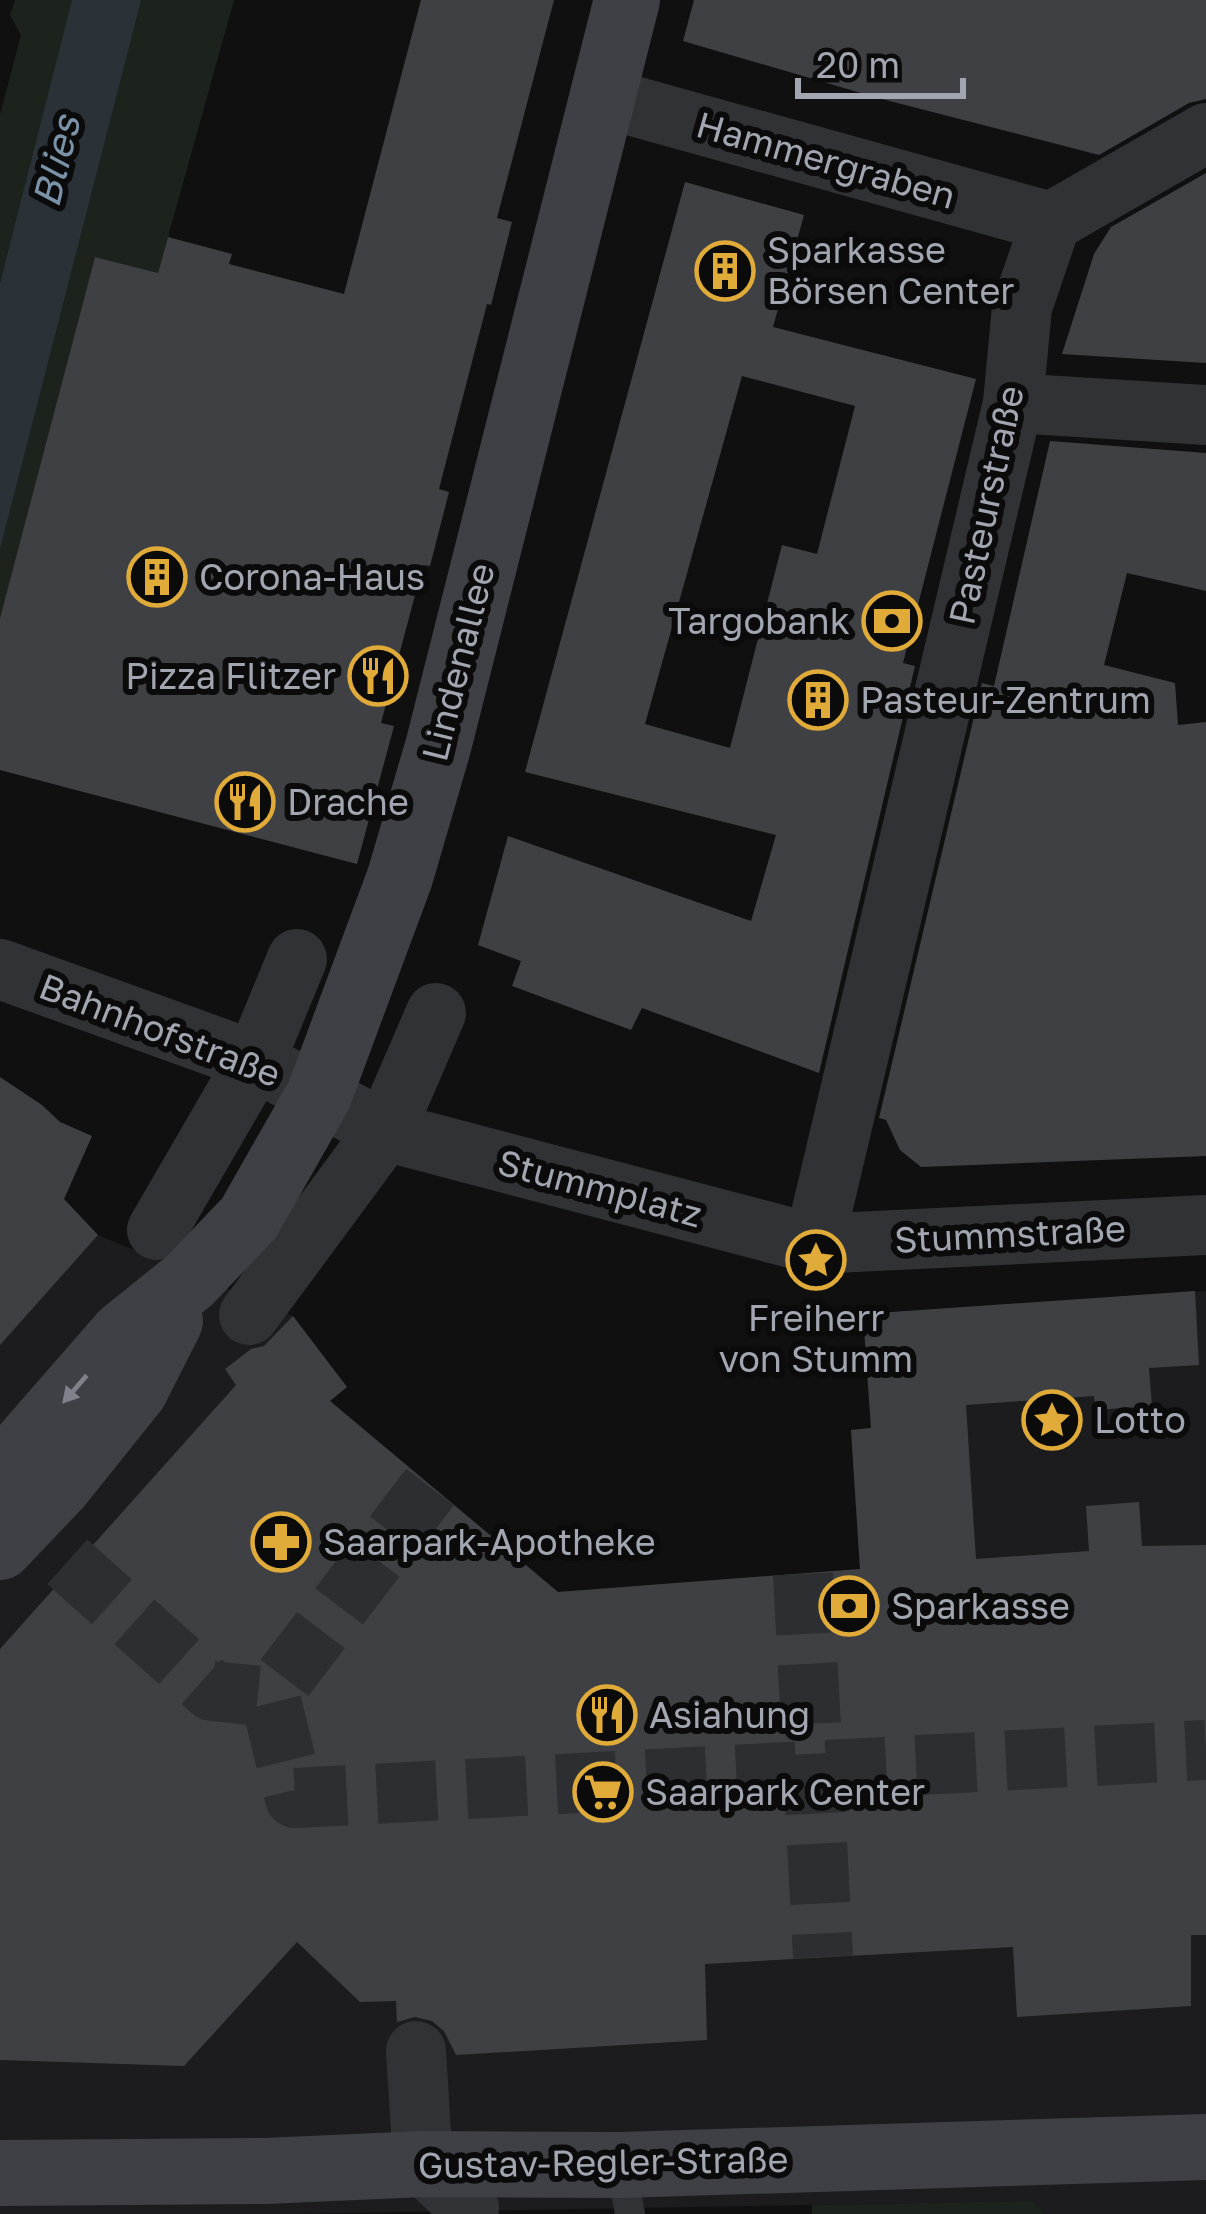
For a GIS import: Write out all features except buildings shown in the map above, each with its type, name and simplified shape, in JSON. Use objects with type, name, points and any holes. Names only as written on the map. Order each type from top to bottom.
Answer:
[{"type":"main road","name":"Lindenallee","points":[[0,1475],[123,1334],[174,1255],[249,1217],[319,1095],[400,877],[438,747],[627,0]]},
{"type":"main road","name":"Lindenallee","points":[[0,1547],[58,1486],[135,1390],[174,1255]]},
{"type":"main road","name":"Gustav-Regler-Straße","points":[[0,2173],[423,2164],[626,2190],[1206,2147]]},
{"type":"main road","points":[[0,2150],[144,2173]]},
{"type":"street","name":"Hammergraben","points":[[601,97],[1051,222]]},
{"type":"street","points":[[1051,222],[1206,133]]},
{"type":"street","name":"Pasteurstraße","points":[[814,1244],[1013,404],[1022,307],[1051,222]]},
{"type":"street","points":[[1013,404],[1206,415]]},
{"type":"street","points":[[174,1255],[297,959]]},
{"type":"street","name":"Bahnhofstraße","points":[[0,969],[255,1060],[319,1095]]},
{"type":"street","points":[[249,1315],[386,1131],[436,1013]]},
{"type":"street","name":"Stummplatz","points":[[319,1095],[386,1131],[814,1244]]},
{"type":"street","name":"Stummstraße","points":[[814,1244],[1206,1225]]},
{"type":"street","points":[[416,2051],[423,2164],[469,2208],[468,2214]]},
{"type":"shaded area","points":[[15,0],[234,0],[158,273],[95,257],[0,618],[0,115],[21,35],[10,15]]},
{"type":"shaded area","points":[[0,1082],[20,1090],[60,1122],[92,1136],[64,1199],[98,1235],[293,1316],[347,1387],[330,1401],[558,1592],[860,1569],[851,1430],[871,1428],[863,1314],[1206,1291],[1206,2214],[1044,2214],[1033,2201],[295,2214],[0,2214]]},
{"type":"shaded area","points":[[1033,2201],[1044,2214],[812,2214],[812,2205]]},
{"type":"water","name":"Blies","points":[[72,0],[141,0],[0,549],[0,284]]},
{"type":"tunnel","points":[[430,1487],[270,1697],[295,1798],[1206,1750]]},
{"type":"tunnel","points":[[0,1502],[212,1691],[270,1697]]},
{"type":"tunnel","points":[[803,1574],[823,1957]]},
{"type":"place","name":"Sparkasse Börsen Center","points":[[725,271]]},
{"type":"place","name":"Corona-Haus","points":[[157,577]]},
{"type":"place","name":"Targobank","points":[[892,621]]},
{"type":"place","name":"Pizza Flitzer","points":[[378,676]]},
{"type":"place","name":"Pasteur-Zentrum","points":[[818,700]]},
{"type":"place","name":"Drache","points":[[245,802]]},
{"type":"place","name":"Freiherr von Stumm","points":[[816,1260]]},
{"type":"place","name":"Lotto","points":[[1052,1420]]},
{"type":"place","name":"Saarpark-Apotheke","points":[[281,1542]]},
{"type":"place","name":"Sparkasse","points":[[849,1606]]},
{"type":"place","name":"Asiahung","points":[[607,1715]]},
{"type":"place","name":"Saarpark Center","points":[[603,1792]]}]
